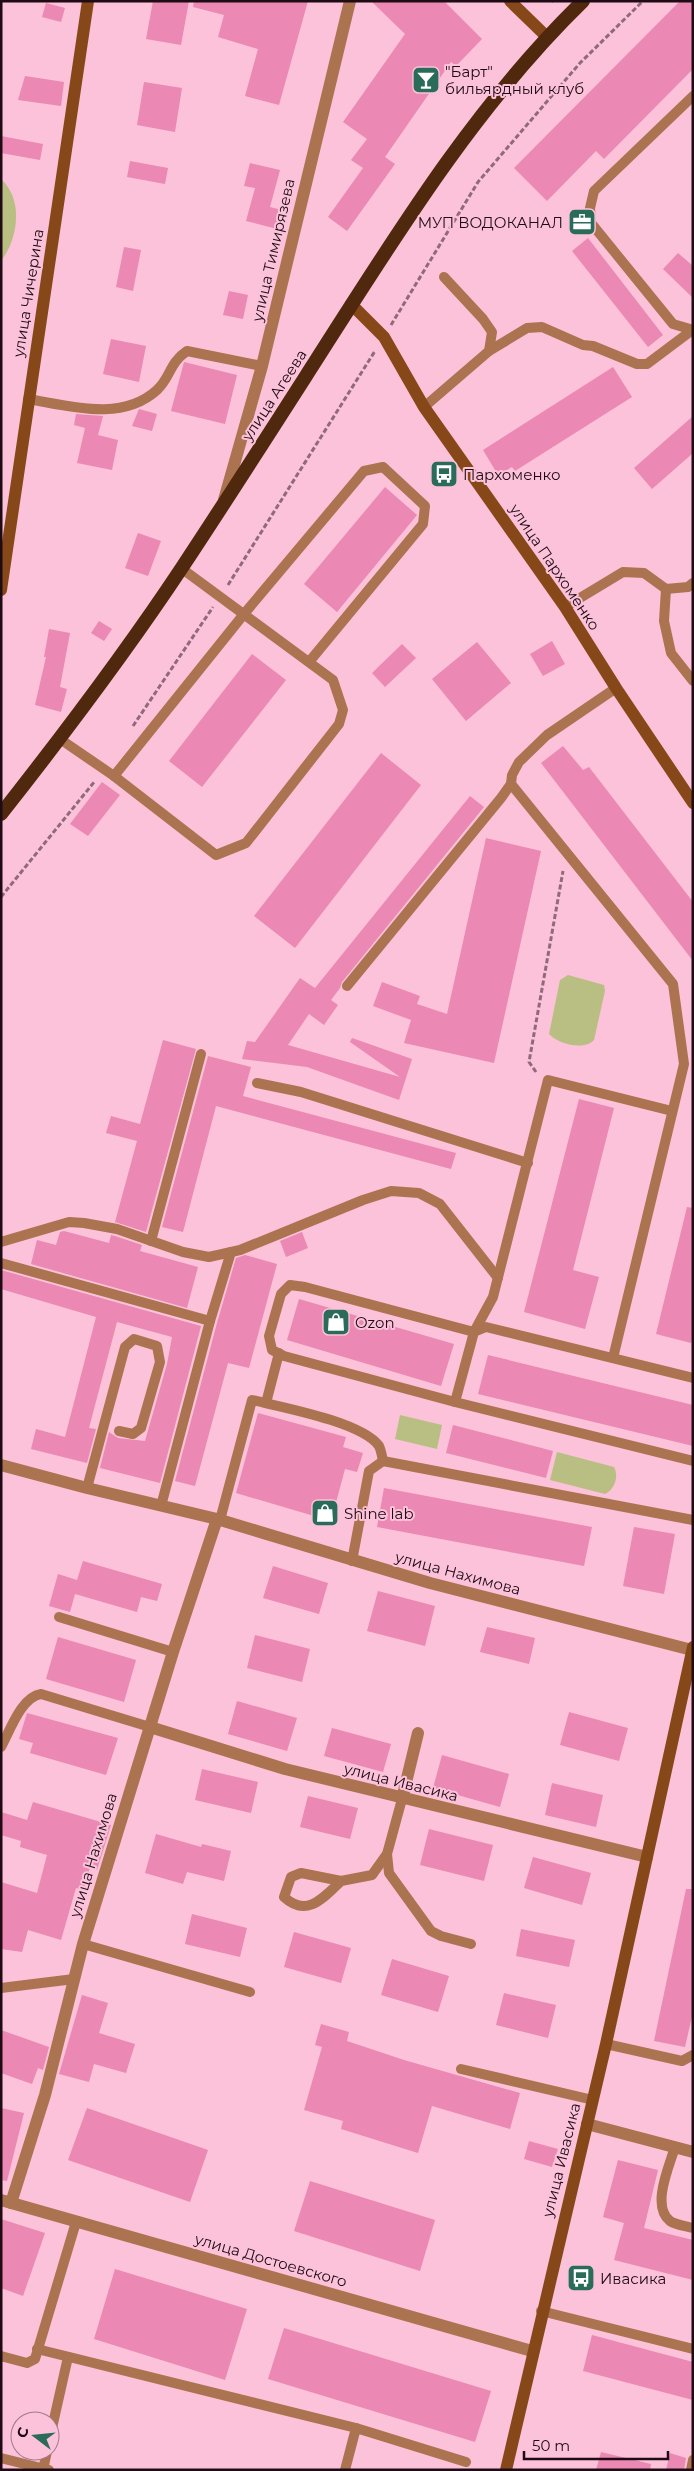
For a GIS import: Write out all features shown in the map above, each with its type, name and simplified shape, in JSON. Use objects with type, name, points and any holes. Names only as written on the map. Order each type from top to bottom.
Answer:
[{"type":"highway","name":"улица Агеева","points":[[1,814],[60,739],[182,568],[350,304],[453,151],[547,37],[583,1]]},
{"type":"main road","name":"улица Чичерина","points":[[1,590],[88,1]]},
{"type":"main road","points":[[510,1],[547,37]]},
{"type":"main road","name":"улица Пархоменко","points":[[350,304],[384,337],[424,407],[565,607],[616,688],[693,803]]},
{"type":"main road","name":"улица Ивасика","points":[[506,2470],[532,2351],[606,2044],[692,1649]]},
{"type":"street","name":"улица Тимирязева","points":[[223,504],[262,366],[350,1]]},
{"type":"street","name":"улица Нахимова","points":[[1,1465],[218,1520],[352,1561],[692,1649]]},
{"type":"street","name":"улица Нахимова","points":[[6,2202],[45,2095],[83,1944],[173,1652],[218,1520]]},
{"type":"street","name":"улица Ивасика","points":[[150,1727],[284,1769],[402,1800],[647,1857]]},
{"type":"street","points":[[402,1800],[418,1733]]},
{"type":"street","points":[[587,2124],[693,2152]]},
{"type":"street","name":"улица Достоевского","points":[[6,2202],[532,2351]]},
{"type":"lane","points":[[692,330],[673,324],[591,223],[590,208],[594,191],[693,96]]},
{"type":"lane","points":[[444,277],[488,325],[492,332],[489,351]]},
{"type":"lane","points":[[424,407],[489,351],[527,328],[542,327],[583,345],[593,346],[637,364],[647,364],[692,330]]},
{"type":"lane","points":[[28,399],[101,410],[129,406],[141,402],[158,389],[177,358],[187,351],[262,366]]},
{"type":"lane","points":[[114,776],[244,614],[364,470],[383,467],[425,506],[422,524],[309,662]]},
{"type":"lane","points":[[60,739],[114,776],[216,855],[246,844],[339,724],[343,710],[333,680],[182,568]]},
{"type":"lane","points":[[565,607],[623,572],[644,572],[666,589],[688,587],[693,584]]},
{"type":"lane","points":[[666,589],[664,621],[672,652],[693,681]]},
{"type":"lane","points":[[347,986],[511,784],[512,775],[519,762],[547,735],[616,688]]},
{"type":"lane","points":[[511,784],[673,984],[684,1064],[613,1358]]},
{"type":"lane","points":[[151,1241],[201,1054]]},
{"type":"lane","points":[[455,1402],[474,1332],[493,1297],[548,1080],[672,1111]]},
{"type":"lane","points":[[258,1084],[302,1092],[528,1163]]},
{"type":"lane","points":[[1,1242],[69,1222],[100,1225],[183,1252],[209,1257],[231,1252],[390,1191],[419,1193],[440,1204],[498,1278]]},
{"type":"lane","points":[[161,1506],[210,1321],[231,1252]]},
{"type":"lane","points":[[1,1263],[210,1321]]},
{"type":"lane","points":[[693,1378],[486,1326],[474,1332],[305,1287],[290,1286],[281,1294],[269,1336],[272,1350],[279,1353],[455,1402],[693,1461]]},
{"type":"lane","points":[[87,1488],[126,1347],[134,1340],[157,1346],[160,1362],[141,1428],[133,1434],[119,1431]]},
{"type":"lane","points":[[266,1403],[279,1353]]},
{"type":"lane","points":[[218,1520],[252,1400],[362,1431],[379,1446],[383,1461]]},
{"type":"lane","points":[[352,1561],[369,1471],[383,1461],[693,1520]]},
{"type":"lane","points":[[59,1617],[173,1652]]},
{"type":"lane","points":[[1,1747],[27,1702],[33,1696],[41,1694],[150,1727]]},
{"type":"lane","points":[[341,1882],[316,1904],[301,1907],[291,1904],[284,1897],[291,1877],[301,1873],[341,1882],[372,1875],[387,1854],[402,1800]]},
{"type":"lane","points":[[387,1854],[389,1874],[431,1930],[442,1936],[471,1944]]},
{"type":"lane","points":[[83,1944],[250,1992]]},
{"type":"lane","points":[[1,1988],[74,1979]]},
{"type":"lane","points":[[606,2044],[682,2061],[693,2055]]},
{"type":"lane","points":[[461,2069],[592,2100]]},
{"type":"lane","points":[[675,2147],[661,2199],[663,2214],[672,2223],[693,2228]]},
{"type":"lane","points":[[1,2356],[27,2363],[35,2359],[76,2222]]},
{"type":"lane","points":[[542,2311],[693,2349]]},
{"type":"lane","points":[[37,2349],[356,2428],[466,2462]]},
{"type":"lane","points":[[56,2411],[68,2356]]},
{"type":"lane","points":[[345,2470],[356,2428]]},
{"type":"lane","points":[[1,2458],[45,2469]]},
{"type":"lane","points":[[690,2470],[693,2460]]},
{"type":"path","points":[[132,728],[220,598],[384,337],[478,182],[580,63],[643,1]]},
{"type":"path","points":[[1,897],[104,769]]},
{"type":"path","points":[[548,1080],[538,1074],[529,1062],[566,853]]},
{"type":"green space","points":[[1,179],[13,198],[16,208],[16,220],[11,242],[1,261]]},
{"type":"green space","points":[[568,975],[604,985],[605,991],[594,1040],[584,1045],[571,1045],[558,1041],[549,1034],[560,980]]},
{"type":"green space","points":[[400,1415],[442,1425],[437,1449],[395,1439]]},
{"type":"green space","points":[[557,1452],[614,1467],[616,1478],[614,1486],[605,1494],[550,1480]]},
{"type":"building","points":[[153,1],[189,1],[181,45],[146,39]]},
{"type":"building","points":[[194,1],[308,1],[279,105],[245,96],[258,49],[218,37],[224,15],[193,7]]},
{"type":"building","points":[[371,1],[444,1],[482,39],[456,66],[451,62],[385,157],[395,164],[347,231],[328,217],[363,168],[351,160],[367,139],[343,122],[405,34]]},
{"type":"building","points":[[680,1],[693,1],[693,69],[604,159],[596,151],[547,201],[514,168]]},
{"type":"building","points":[[46,3],[65,8],[61,22],[42,17]]},
{"type":"building","points":[[25,76],[64,82],[61,106],[18,100]]},
{"type":"building","points":[[144,82],[182,88],[175,132],[137,125]]},
{"type":"building","points":[[1,136],[43,144],[40,160],[1,153]]},
{"type":"building","points":[[130,161],[168,168],[165,184],[127,177]]},
{"type":"building","points":[[250,163],[280,170],[270,207],[282,210],[277,229],[246,221],[255,188],[244,186]]},
{"type":"building","points":[[588,238],[663,335],[648,347],[572,251]]},
{"type":"building","points":[[124,247],[141,250],[133,291],[116,287]]},
{"type":"building","points":[[678,253],[693,266],[693,298],[663,269]]},
{"type":"building","points":[[229,291],[248,295],[243,319],[223,315]]},
{"type":"building","points":[[111,339],[146,346],[139,382],[103,374]]},
{"type":"building","points":[[184,362],[237,375],[225,424],[171,411]]},
{"type":"building","points":[[613,367],[632,397],[515,471],[512,467],[498,475],[483,450]]},
{"type":"building","points":[[139,409],[157,414],[152,431],[132,426]]},
{"type":"building","points":[[76,414],[103,416],[98,435],[118,440],[112,470],[77,463],[85,428],[74,425]]},
{"type":"building","points":[[693,416],[693,453],[652,489],[634,468]]},
{"type":"building","points":[[385,487],[417,515],[337,612],[304,584]]},
{"type":"building","points":[[138,533],[161,541],[148,576],[125,568]]},
{"type":"building","points":[[99,621],[112,629],[104,641],[91,633]]},
{"type":"building","points":[[49,629],[70,633],[60,687],[67,689],[61,712],[35,705],[46,657],[44,657]]},
{"type":"building","points":[[552,641],[565,664],[543,676],[530,654]]},
{"type":"building","points":[[477,642],[511,683],[466,721],[432,679]]},
{"type":"building","points":[[402,644],[416,658],[385,687],[372,673]]},
{"type":"building","points":[[252,654],[286,680],[202,787],[169,761]]},
{"type":"building","points":[[563,746],[583,770],[589,767],[693,902],[693,961],[541,763]]},
{"type":"building","points":[[381,753],[421,785],[295,948],[254,916]]},
{"type":"building","points":[[102,782],[120,795],[88,836],[70,824]]},
{"type":"building","points":[[470,796],[484,807],[342,982],[331,1000],[338,1005],[324,1025],[309,1014],[288,1045],[400,1077],[350,1042],[352,1038],[412,1059],[399,1100],[307,1067],[242,1059],[247,1041],[255,1042],[300,978],[315,988]]},
{"type":"building","points":[[486,838],[541,851],[494,1063],[404,1043],[411,1020],[373,1006],[382,982],[420,996],[417,1004],[447,1014]]},
{"type":"building","points":[[163,1040],[196,1049],[146,1232],[115,1222],[137,1141],[106,1133],[111,1116],[140,1124]]},
{"type":"building","points":[[208,1056],[251,1067],[243,1096],[456,1153],[451,1169],[216,1106],[183,1232],[162,1227]]},
{"type":"building","points":[[579,1099],[614,1108],[573,1270],[599,1277],[585,1329],[524,1312]]},
{"type":"building","points":[[687,1207],[693,1208],[693,1334],[691,1343],[656,1334]]},
{"type":"building","points":[[64,1231],[109,1243],[111,1235],[115,1236],[142,1245],[140,1251],[198,1267],[187,1308],[31,1264],[37,1240],[56,1245],[60,1232]]},
{"type":"building","points":[[302,1232],[308,1248],[286,1257],[280,1241]]},
{"type":"building","points":[[245,1255],[277,1264],[249,1368],[228,1363],[195,1486],[175,1481],[236,1258]]},
{"type":"building","points":[[1,1270],[201,1326],[160,1483],[100,1468],[109,1432],[118,1438],[145,1441],[167,1364],[172,1337],[117,1322],[89,1428],[96,1429],[87,1463],[31,1449],[36,1429],[65,1437],[96,1317],[1,1289]]},
{"type":"building","points":[[299,1299],[454,1344],[441,1386],[287,1340]]},
{"type":"building","points":[[488,1355],[693,1405],[693,1446],[478,1394]]},
{"type":"building","points":[[258,1413],[346,1437],[343,1447],[363,1453],[357,1472],[345,1469],[331,1521],[236,1493]]},
{"type":"building","points":[[453,1425],[553,1451],[546,1478],[446,1453]]},
{"type":"building","points":[[384,1488],[592,1527],[584,1566],[377,1527]]},
{"type":"building","points":[[634,1527],[675,1534],[664,1594],[623,1586]]},
{"type":"building","points":[[83,1561],[162,1584],[157,1601],[141,1597],[137,1612],[75,1594],[70,1612],[49,1606],[58,1574],[77,1580]]},
{"type":"building","points":[[273,1566],[328,1583],[319,1614],[263,1598]]},
{"type":"building","points":[[378,1591],[435,1606],[425,1646],[367,1631]]},
{"type":"building","points":[[487,1627],[535,1638],[529,1664],[480,1652]]},
{"type":"building","points":[[255,1635],[310,1649],[302,1682],[247,1668]]},
{"type":"building","points":[[58,1637],[136,1660],[124,1702],[46,1679]]},
{"type":"building","points":[[237,1701],[297,1718],[287,1751],[228,1734]]},
{"type":"building","points":[[569,1712],[628,1728],[619,1761],[560,1745]]},
{"type":"building","points":[[27,1713],[118,1738],[106,1775],[30,1753],[33,1743],[19,1739]]},
{"type":"building","points":[[332,1728],[391,1744],[383,1772],[324,1756]]},
{"type":"building","points":[[442,1755],[509,1774],[500,1807],[433,1788]]},
{"type":"building","points":[[202,1769],[258,1782],[251,1813],[195,1800]]},
{"type":"building","points":[[552,1783],[603,1795],[596,1827],[545,1815]]},
{"type":"building","points":[[308,1796],[358,1808],[350,1839],[300,1827]]},
{"type":"building","points":[[33,1802],[111,1825],[97,1870],[90,1867],[84,1890],[76,1888],[61,1940],[28,1930],[22,1952],[1,1949],[1,1882],[37,1893],[47,1855],[20,1847],[21,1841],[1,1835],[1,1812],[27,1820]]},
{"type":"building","points":[[429,1829],[493,1845],[484,1881],[420,1865]]},
{"type":"building","points":[[156,1834],[201,1847],[202,1844],[231,1851],[224,1881],[187,1872],[183,1884],[145,1873]]},
{"type":"building","points":[[533,1857],[591,1873],[582,1905],[524,1888]]},
{"type":"building","points":[[686,1889],[693,1889],[693,2012],[685,2047],[654,2041]]},
{"type":"building","points":[[192,1914],[247,1928],[240,1957],[185,1944]]},
{"type":"building","points":[[521,1929],[575,1940],[569,1967],[516,1956]]},
{"type":"building","points":[[294,1932],[351,1948],[341,1983],[284,1967]]},
{"type":"building","points":[[392,1959],[449,1976],[438,2012],[381,1995]]},
{"type":"building","points":[[504,1993],[556,2005],[548,2038],[496,2025]]},
{"type":"building","points":[[82,1995],[108,2003],[99,2033],[135,2044],[126,2073],[94,2064],[89,2082],[59,2074]]},
{"type":"building","points":[[321,2024],[349,2032],[347,2041],[404,2060],[520,2093],[510,2129],[432,2106],[418,2153],[341,2129],[343,2121],[304,2110],[322,2047],[315,2045]]},
{"type":"building","points":[[1,2030],[49,2047],[43,2070],[38,2068],[32,2084],[1,2073]]},
{"type":"building","points":[[1,2108],[24,2113],[7,2181],[1,2180]]},
{"type":"building","points":[[87,2108],[208,2150],[190,2202],[68,2160]]},
{"type":"building","points":[[529,2141],[558,2149],[552,2167],[524,2159]]},
{"type":"building","points":[[618,2160],[658,2170],[644,2228],[693,2240],[693,2280],[614,2260],[624,2223],[603,2217]]},
{"type":"building","points":[[310,2181],[435,2220],[420,2271],[294,2231]]},
{"type":"building","points":[[1,2219],[45,2233],[23,2296],[1,2288]]},
{"type":"building","points":[[115,2269],[247,2309],[225,2380],[94,2339]]},
{"type":"building","points":[[284,2328],[491,2391],[475,2442],[268,2379]]},
{"type":"building","points":[[592,2335],[693,2362],[693,2400],[583,2371]]},
{"type":"building","points":[[601,2452],[651,2464],[650,2470],[596,2470]]},
{"type":"building","points":[[670,2453],[686,2458],[684,2470],[666,2470]]},
{"type":"place","name":"\"Барт\" бильярдный клуб","points":[[426,80]]},
{"type":"place","name":"МУП ВОДОКАНАЛ","points":[[582,222]]},
{"type":"place","name":"Пархоменко","points":[[444,474]]},
{"type":"place","name":"Ozon","points":[[336,1322]]},
{"type":"place","name":"Shine lab","points":[[325,1513]]},
{"type":"place","name":"Ивасика","points":[[581,2278]]}]
